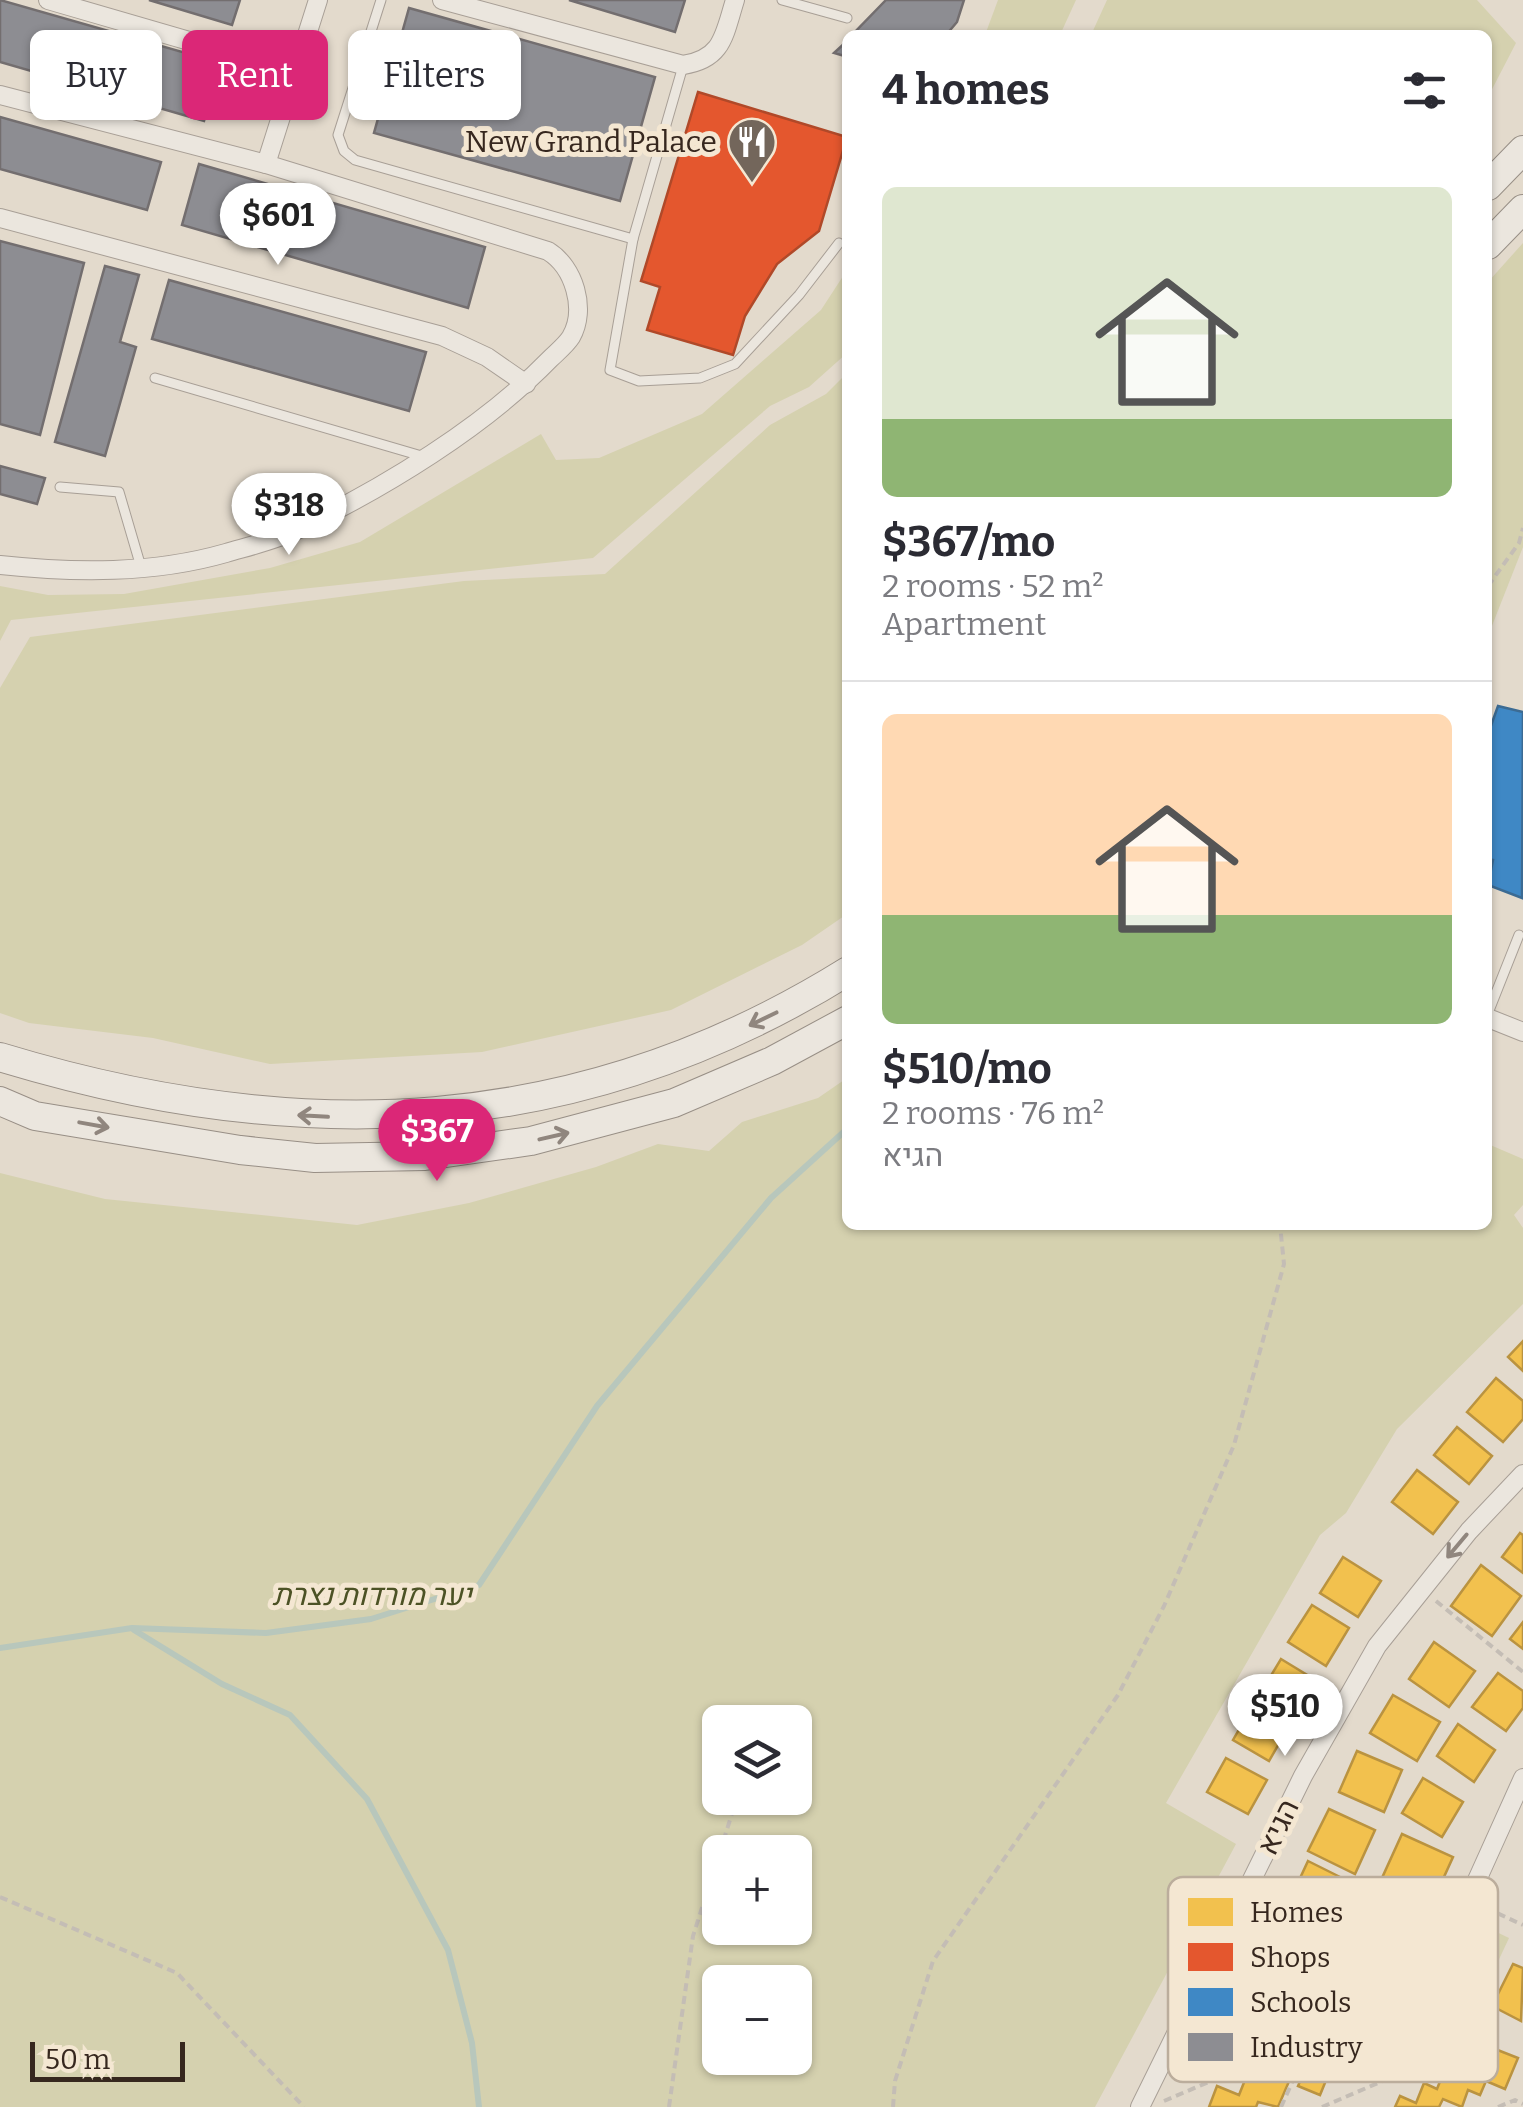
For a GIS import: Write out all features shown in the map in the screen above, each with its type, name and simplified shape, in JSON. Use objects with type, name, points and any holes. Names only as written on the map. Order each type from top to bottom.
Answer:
[{"type":"main road","points":[[1492,182],[1523,150]]},
{"type":"main road","points":[[1492,241],[1523,209]]},
{"type":"main road","points":[[0,1057],[96,1082],[265,1112],[354,1117],[439,1113],[522,1100],[660,1064],[770,1015],[842,973]]},
{"type":"main road","points":[[0,1101],[35,1116],[240,1150],[315,1158],[425,1156],[530,1141],[674,1103],[772,1060],[842,1023]]},
{"type":"street","points":[[48,0],[182,39]]},
{"type":"street","points":[[309,30],[318,0]]},
{"type":"street","points":[[442,0],[683,64],[704,62],[714,55],[734,0]]},
{"type":"street","points":[[0,95],[266,164],[548,251],[564,260],[575,283],[577,310],[572,337],[526,384],[424,456],[294,532],[222,554],[141,568],[70,572],[0,565]]},
{"type":"street","points":[[266,164],[280,120]]},
{"type":"street","points":[[0,218],[442,336],[487,357],[526,384]]},
{"type":"street","points":[[1492,1018],[1523,1032]]},
{"type":"street","name":"הגיא","points":[[1253,1877],[1303,1776],[1377,1646],[1469,1531],[1523,1474]]},
{"type":"street","points":[[1478,1877],[1523,1778]]},
{"type":"street","name":"הגיא","points":[[1140,2107],[1168,2050]]},
{"type":"lane","points":[[381,0],[338,135],[344,152],[355,160],[633,239]]},
{"type":"lane","points":[[782,0],[847,18]]},
{"type":"lane","points":[[683,64],[633,239],[610,370],[640,380],[700,378],[736,364],[800,295],[839,243]]},
{"type":"lane","points":[[155,378],[424,456]]},
{"type":"lane","points":[[60,487],[120,492],[141,568]]},
{"type":"lane","points":[[1492,1006],[1519,935]]},
{"type":"path","points":[[1492,581],[1520,543],[1523,528]]},
{"type":"path","points":[[893,2107],[895,2080],[932,1961],[1118,1694],[1164,1606],[1234,1445],[1284,1264],[1281,1230]]},
{"type":"path","points":[[1421,1589],[1523,1672]]},
{"type":"path","points":[[669,2107],[693,1936],[732,1815]]},
{"type":"path","points":[[0,1897],[177,1974],[304,2107]]},
{"type":"path","points":[[1498,1914],[1523,1925]]},
{"type":"path","points":[[1150,2107],[1209,2082]]},
{"type":"path","points":[[1281,2107],[1292,2082]]},
{"type":"path","points":[[1322,2107],[1381,2082]]},
{"type":"path","points":[[1498,2107],[1515,2100],[1523,2104]]},
{"type":"green space","points":[[998,0],[1076,0],[1062,30],[987,30]]},
{"type":"green space","points":[[1107,0],[1477,0],[1516,43],[1492,89],[1492,30],[1093,30]]},
{"type":"green space","points":[[1523,243],[1523,547],[1492,626],[1492,278]]},
{"type":"green space","points":[[842,278],[842,357],[809,387],[770,406],[593,558],[11,620],[0,641],[0,586],[48,595],[124,594],[270,568],[360,542],[541,434],[556,460],[599,458],[702,414],[821,310]]},
{"type":"green space","points":[[842,378],[842,917],[802,945],[671,1010],[482,1052],[270,1064],[153,1038],[29,1023],[0,1013],[0,688],[30,637],[464,581],[605,574],[770,425],[826,394]]},
{"type":"green space","name":"יער מורדות נצרת","points":[[842,1081],[842,1230],[1492,1230],[1492,1146],[1523,1159],[1523,1205],[1514,1215],[1523,1228],[1523,1304],[1397,1429],[1346,1513],[1320,1535],[1166,1803],[1236,1844],[1218,1877],[1168,1877],[1168,1971],[1095,2107],[0,2107],[0,1173],[105,1199],[357,1225],[469,1203],[596,1167],[658,1144],[709,1151],[742,1122],[818,1098]]},
{"type":"green space","points":[[1498,1933],[1509,1938],[1498,1962]]},
{"type":"building: Homes","points":[[1523,1341],[1523,1371],[1508,1357]]},
{"type":"building: Homes","points":[[1496,1378],[1523,1401],[1523,1419],[1503,1442],[1467,1412]]},
{"type":"building: Homes","points":[[1457,1427],[1492,1456],[1469,1484],[1434,1455]]},
{"type":"building: Homes","points":[[1417,1470],[1458,1502],[1433,1534],[1392,1502]]},
{"type":"building: Homes","points":[[1520,1533],[1523,1535],[1523,1573],[1502,1557]]},
{"type":"building: Homes","points":[[1343,1557],[1381,1581],[1358,1617],[1320,1593]]},
{"type":"building: Homes","points":[[1481,1565],[1521,1596],[1492,1636],[1451,1606]]},
{"type":"building: Homes","points":[[1312,1605],[1349,1628],[1326,1666],[1288,1642]]},
{"type":"building: Homes","points":[[1523,1622],[1523,1649],[1510,1639]]},
{"type":"building: Homes","points":[[1434,1642],[1475,1671],[1449,1707],[1409,1679]]},
{"type":"building: Homes","points":[[1281,1659],[1317,1681],[1297,1714],[1261,1692]]},
{"type":"building: Homes","points":[[1498,1673],[1523,1691],[1523,1708],[1506,1731],[1472,1707]]},
{"type":"building: Homes","points":[[1393,1695],[1440,1722],[1417,1761],[1370,1733]]},
{"type":"building: Homes","points":[[1252,1707],[1288,1728],[1269,1761],[1233,1740]]},
{"type":"building: Homes","points":[[1458,1724],[1495,1750],[1474,1782],[1437,1756]]},
{"type":"building: Homes","points":[[1357,1751],[1402,1770],[1384,1812],[1339,1792]]},
{"type":"building: Homes","points":[[1226,1758],[1267,1780],[1248,1814],[1207,1792]]},
{"type":"building: Homes","points":[[1423,1778],[1463,1802],[1442,1837],[1402,1813]]},
{"type":"building: Homes","points":[[1329,1809],[1375,1830],[1355,1874],[1308,1851]]},
{"type":"building: Homes","points":[[1402,1834],[1453,1857],[1444,1877],[1382,1877]]},
{"type":"building: Homes","points":[[1308,1861],[1340,1877],[1301,1877]]},
{"type":"building: Homes","points":[[1513,1964],[1523,1968],[1521,2021],[1498,2009],[1498,1994]]},
{"type":"building: Homes","points":[[1498,2050],[1518,2058],[1505,2089],[1488,2082],[1498,2082]]},
{"type":"building: Homes","points":[[1244,2082],[1289,2082],[1278,2107],[1258,2102],[1256,2107],[1209,2107],[1217,2086],[1239,2095]]},
{"type":"building: Homes","points":[[1300,2082],[1325,2082],[1320,2095],[1298,2086]]},
{"type":"building: Homes","points":[[1440,2082],[1486,2082],[1480,2095],[1468,2090],[1462,2107],[1443,2099],[1439,2107],[1395,2107],[1400,2096],[1416,2103],[1424,2083],[1437,2089]]},
{"type":"building: Shops","name":"New Grand Palace","points":[[698,92],[842,135],[842,154],[819,231],[777,264],[745,316],[733,355],[647,330],[660,287],[641,281]]},
{"type":"building: Schools","points":[[1498,706],[1523,712],[1522,898],[1492,887],[1492,723]]},
{"type":"building: Industry","points":[[0,0],[105,30],[30,30],[30,71],[0,62]]},
{"type":"building: Industry","points":[[149,0],[240,0],[232,25]]},
{"type":"building: Industry","points":[[569,0],[685,0],[675,32]]},
{"type":"building: Industry","points":[[886,0],[964,0],[950,30],[857,30]]},
{"type":"building: Industry","points":[[409,8],[487,30],[403,30]]},
{"type":"building: Industry","points":[[521,39],[655,77],[620,201],[374,133],[378,120],[521,120]]},
{"type":"building: Industry","points":[[162,46],[182,52],[182,115],[162,109]]},
{"type":"building: Industry","points":[[0,117],[161,162],[147,210],[0,169]]},
{"type":"building: Industry","points":[[199,164],[485,247],[468,308],[182,225]]},
{"type":"building: Industry","points":[[0,241],[84,263],[40,435],[0,424]]},
{"type":"building: Industry","points":[[105,266],[139,275],[120,342],[136,347],[105,456],[55,442]]},
{"type":"building: Industry","points":[[169,280],[426,352],[409,411],[152,339]]},
{"type":"building: Industry","points":[[0,466],[45,478],[37,504],[0,494]]},
{"type":"waterway","points":[[0,1648],[132,1628],[266,1633],[371,1619],[479,1585],[597,1406],[771,1198],[842,1133]]},
{"type":"waterway","points":[[134,1630],[222,1684],[290,1715],[367,1799],[448,1950],[472,2043],[479,2107]]},
{"type":"place","name":"New Grand Palace","points":[[752,184]]}]
